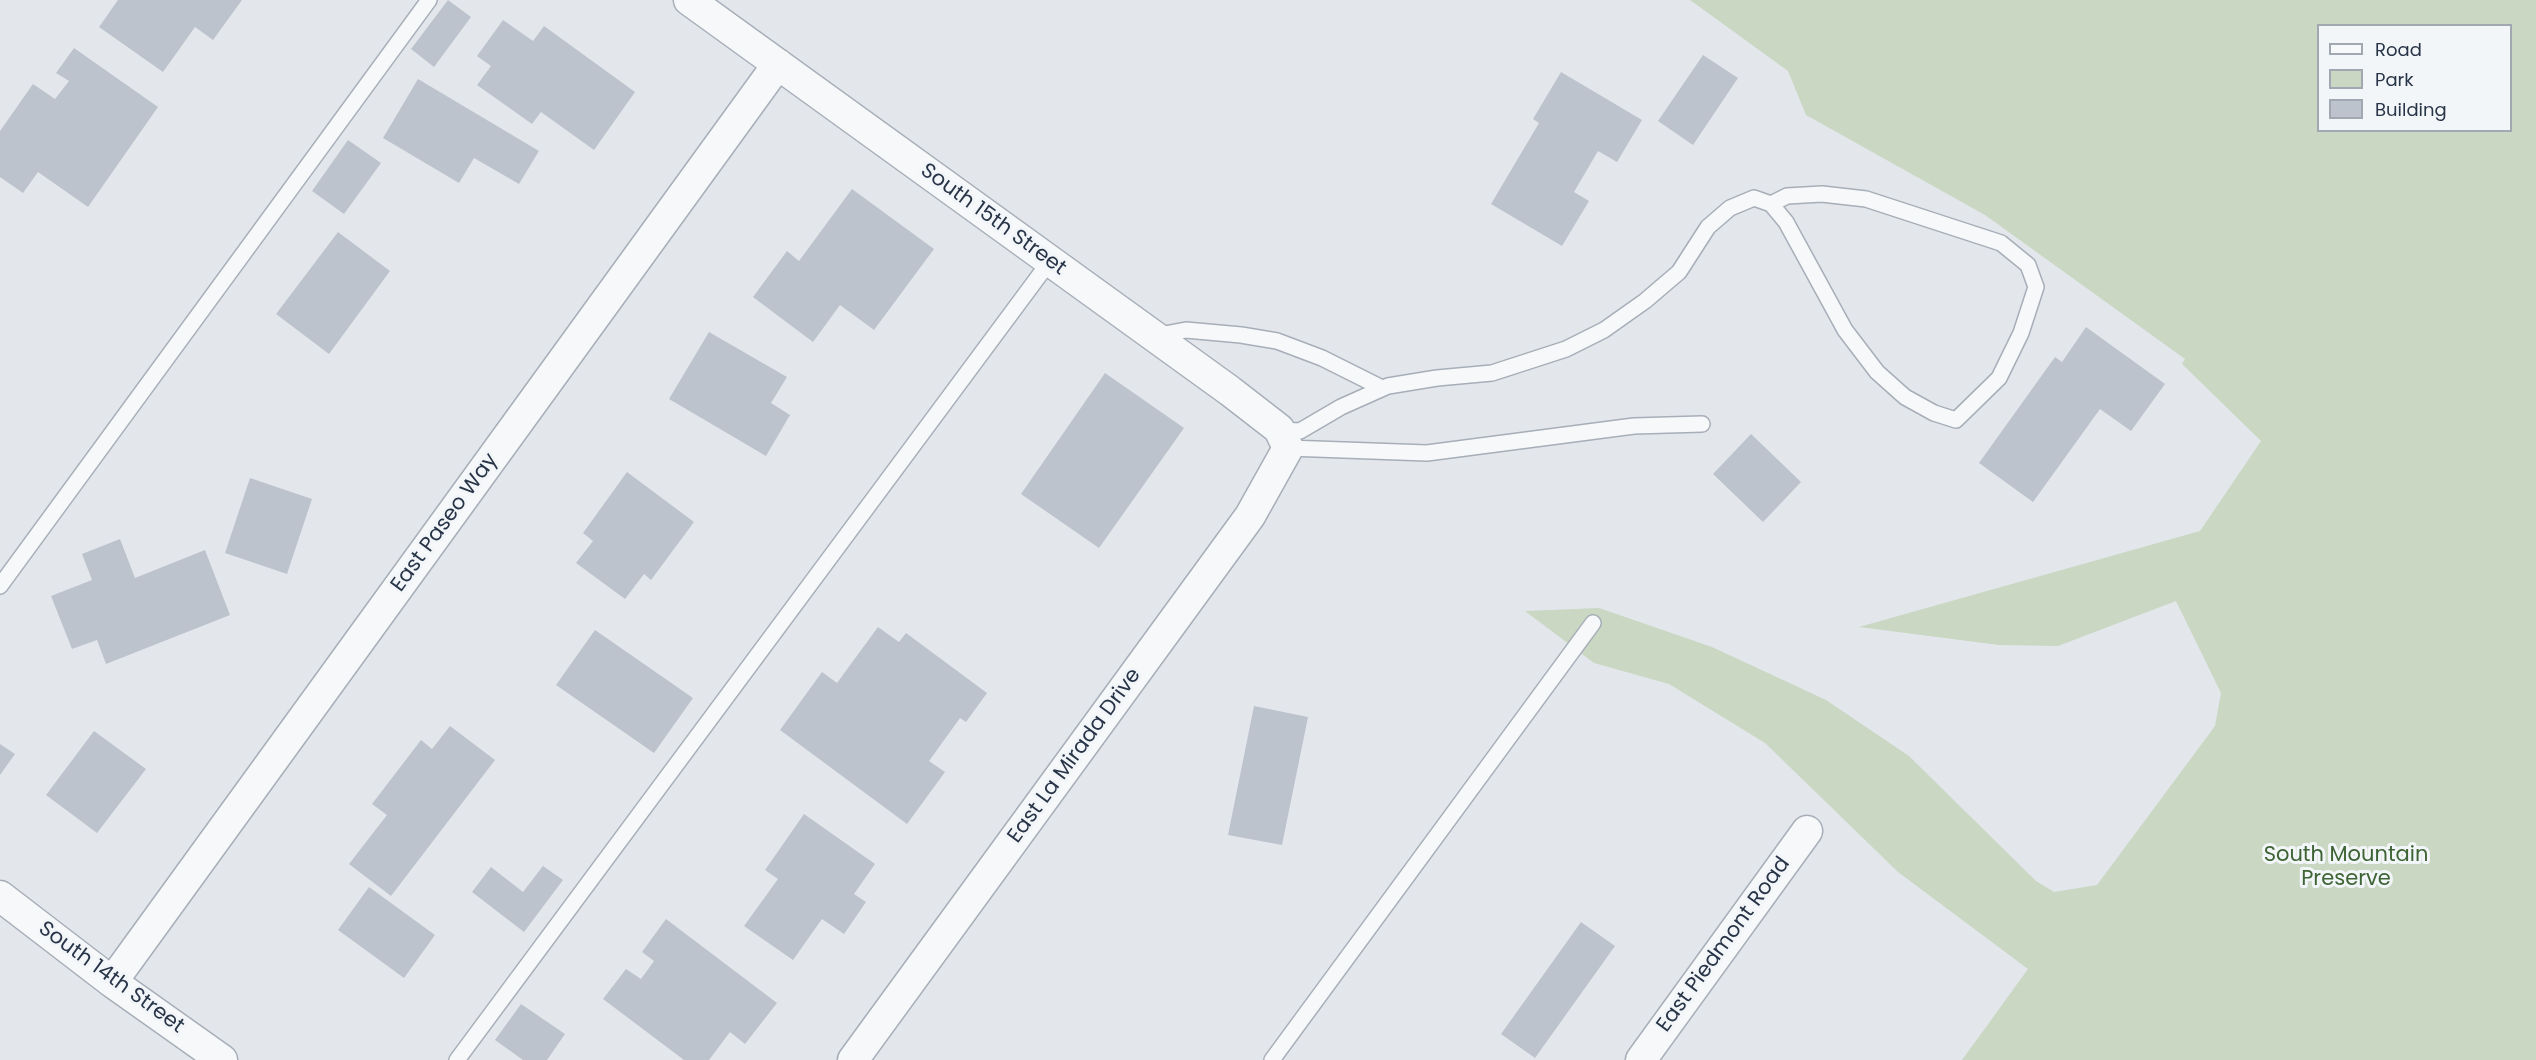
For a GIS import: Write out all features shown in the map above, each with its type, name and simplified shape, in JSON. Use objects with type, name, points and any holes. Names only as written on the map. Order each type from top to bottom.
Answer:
[{"type":"street","name":"South 15th Street","points":[[689,0],[1154,336],[1284,439]]},
{"type":"street","name":"East Paseo Way","points":[[112,982],[778,64]]},
{"type":"street","name":"East La Mirada Drive","points":[[853,1060],[1250,516],[1284,439]]},
{"type":"street","name":"East Piedmont Road","points":[[1641,1060],[1807,831]]},
{"type":"street","name":"South 14th Street","points":[[0,896],[112,982],[222,1060]]},
{"type":"lane","points":[[0,586],[429,0]]},
{"type":"lane","points":[[1284,439],[1341,407],[1383,388],[1437,378],[1492,373],[1566,349],[1604,330],[1645,301],[1679,272],[1708,227],[1730,208],[1754,198],[1771,204],[1786,222],[1845,330],[1877,372],[1905,397],[1934,414],[1956,420],[1999,378],[2021,333],[2036,287],[2028,265],[2001,243],[1866,199],[1810,194],[1787,196],[1771,204]]},
{"type":"lane","points":[[457,1060],[1050,261]]},
{"type":"lane","points":[[1154,336],[1186,330],[1241,335],[1277,342],[1322,358],[1383,388]]},
{"type":"lane","points":[[1284,439],[1427,453],[1634,426],[1701,424]]},
{"type":"lane","points":[[1272,1060],[1593,623]]},
{"type":"green space","name":"South Mountain Preserve","points":[[1690,0],[2536,0],[2536,1060],[1962,1060],[2028,969],[1898,872],[1765,743],[1669,684],[1594,663],[1525,611],[1599,608],[1712,647],[1826,700],[1909,756],[2036,881],[2054,892],[2097,885],[2215,726],[2221,693],[2176,601],[2058,646],[1999,645],[1859,627],[2200,531],[2261,441],[2182,364],[2185,359],[1985,215],[1806,115],[1788,71]]},
{"type":"building","points":[[118,0],[242,0],[213,40],[195,27],[163,72],[99,27]]},
{"type":"building","points":[[448,0],[471,17],[434,67],[411,49]]},
{"type":"building","points":[[503,20],[533,41],[544,26],[635,92],[594,150],[541,112],[532,124],[477,85],[491,66],[477,56]]},
{"type":"building","points":[[74,48],[158,107],[88,207],[38,172],[23,193],[0,177],[0,131],[33,84],[55,99],[69,81],[56,73]]},
{"type":"building","points":[[1703,55],[1738,78],[1693,145],[1658,121]]},
{"type":"building","points":[[1561,72],[1642,120],[1617,162],[1598,151],[1574,192],[1589,201],[1562,246],[1491,204],[1539,123],[1533,119]]},
{"type":"building","points":[[418,79],[539,151],[519,184],[474,158],[459,183],[383,138]]},
{"type":"building","points":[[348,140],[381,163],[344,214],[312,191]]},
{"type":"building","points":[[852,189],[934,249],[874,330],[840,305],[813,342],[753,297],[787,251],[799,261]]},
{"type":"building","points":[[338,232],[390,271],[329,354],[276,314]]},
{"type":"building","points":[[2086,327],[2165,384],[2131,431],[2100,409],[2033,502],[1979,463],[2055,357],[2062,362]]},
{"type":"building","points":[[709,332],[787,377],[771,403],[790,415],[766,456],[669,399]]},
{"type":"building","points":[[1105,373],[1184,428],[1099,548],[1021,494]]},
{"type":"building","points":[[1751,434],[1801,482],[1763,522],[1713,474]]},
{"type":"building","points":[[627,472],[694,522],[651,580],[644,574],[625,599],[576,563],[593,541],[583,533]]},
{"type":"building","points":[[250,478],[312,499],[287,574],[225,553]]},
{"type":"building","points":[[120,539],[135,578],[205,550],[230,615],[106,664],[97,640],[72,649],[51,596],[92,580],[82,554]]},
{"type":"building","points":[[878,627],[899,642],[906,633],[987,693],[966,722],[960,718],[929,761],[945,772],[907,824],[780,730],[822,672],[837,683]]},
{"type":"building","points":[[595,630],[693,698],[654,753],[556,685]]},
{"type":"building","points":[[1254,706],[1308,717],[1282,845],[1228,835]]},
{"type":"building","points":[[450,726],[495,760],[391,896],[349,864],[387,815],[372,804],[421,740],[432,749]]},
{"type":"building","points":[[94,731],[146,769],[97,833],[46,795]]},
{"type":"building","points":[[0,744],[15,754],[0,775]]},
{"type":"building","points":[[804,814],[875,864],[854,894],[866,902],[844,934],[822,919],[793,960],[744,926],[778,879],[765,870]]},
{"type":"building","points":[[543,866],[563,880],[524,932],[472,892],[491,867],[523,892]]},
{"type":"building","points":[[369,887],[435,935],[404,978],[338,930]]},
{"type":"building","points":[[666,919],[777,1003],[745,1044],[730,1032],[709,1060],[684,1060],[603,999],[626,969],[641,979],[654,961],[642,952]]},
{"type":"building","points":[[1581,922],[1615,946],[1535,1058],[1501,1034]]},
{"type":"building","points":[[521,1004],[565,1034],[547,1060],[523,1060],[495,1040]]}]
